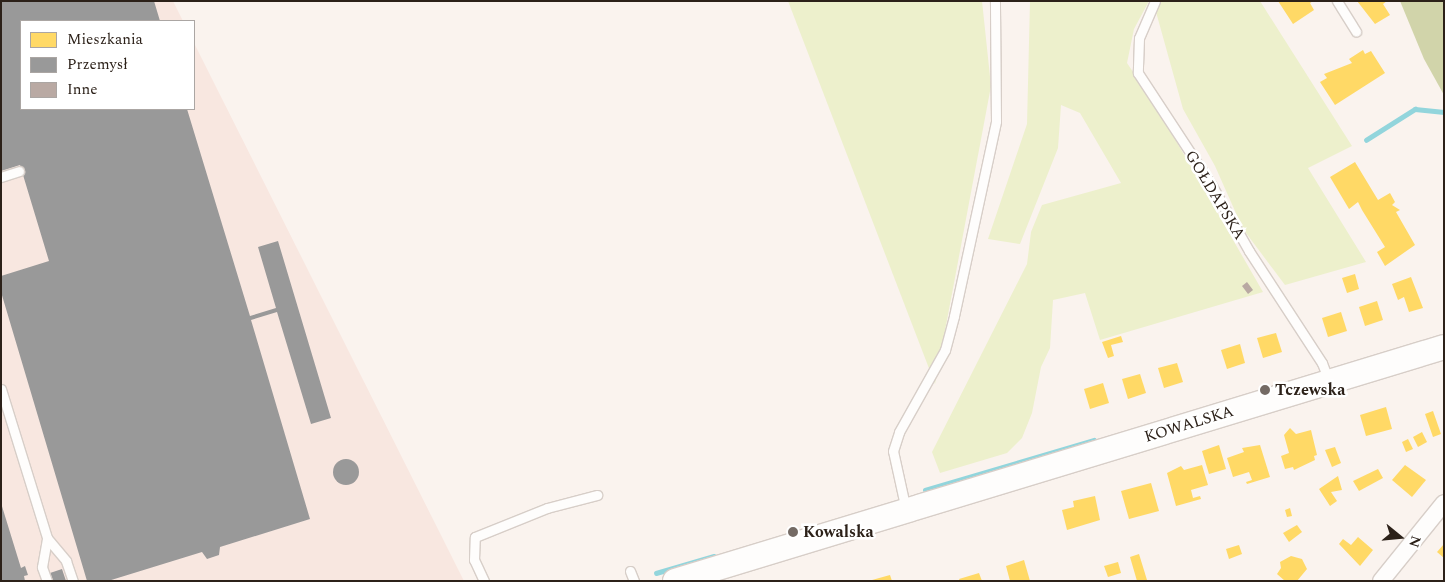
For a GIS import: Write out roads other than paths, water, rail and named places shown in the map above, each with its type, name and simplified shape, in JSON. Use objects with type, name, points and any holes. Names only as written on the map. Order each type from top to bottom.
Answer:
[{"type":"street","name":"KOWALSKA","points":[[675,581],[1444,347]]},
{"type":"street","points":[[1380,581],[1444,503]]},
{"type":"lane","points":[[906,510],[893,451],[899,432],[945,350],[956,306],[996,121],[995,1]]},
{"type":"lane","name":"GOŁDAPSKA","points":[[1155,1],[1139,38],[1138,72],[1322,363],[1329,381]]},
{"type":"lane","points":[[1336,1],[1356,31]]},
{"type":"lane","points":[[1,176],[19,171]]},
{"type":"lane","points":[[1,389],[47,538],[66,561],[73,581]]},
{"type":"lane","points":[[484,581],[474,560],[475,537],[546,508],[597,495]]},
{"type":"lane","points":[[47,538],[42,567],[47,581]]},
{"type":"lane","points":[[630,571],[634,581]]},
{"type":"waterway","points":[[1366,140],[1415,109],[1444,112]]},
{"type":"waterway","points":[[925,490],[1094,440]]},
{"type":"waterway","points":[[656,573],[714,556]]},
{"type":"place","name":"Tczewska","points":[[1265,390]]},
{"type":"place","name":"Kowalska","points":[[793,532]]}]
